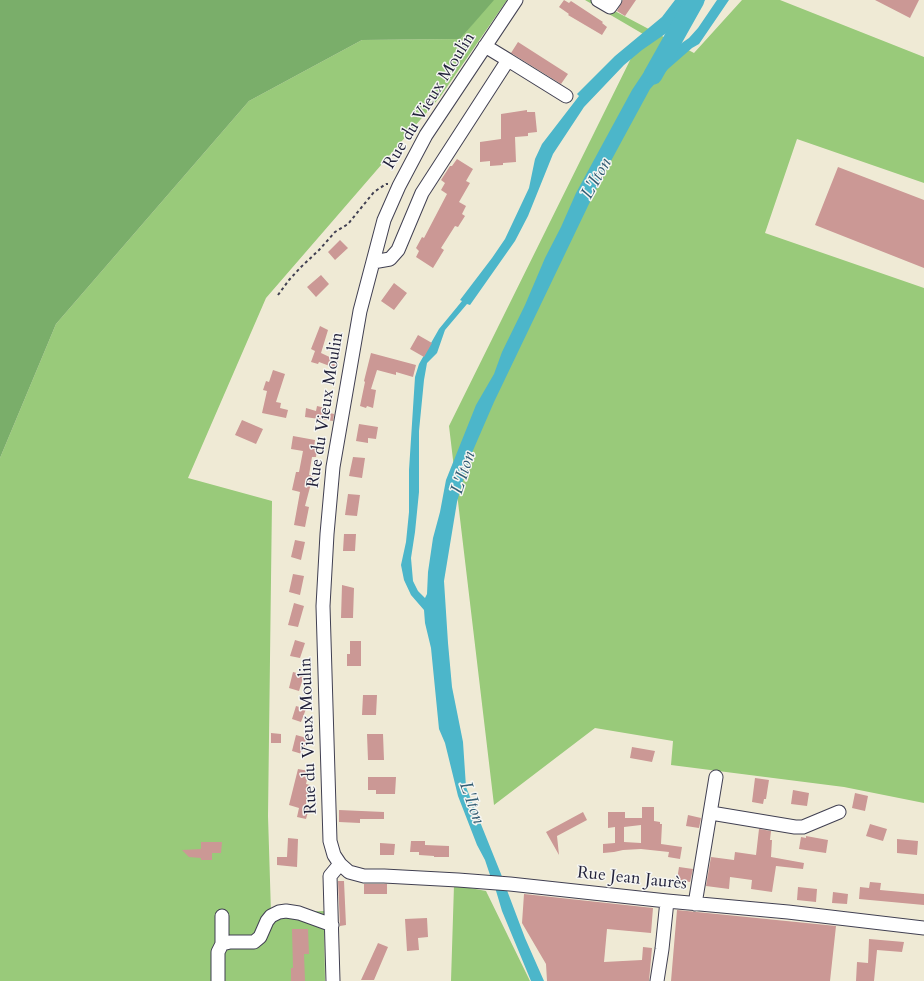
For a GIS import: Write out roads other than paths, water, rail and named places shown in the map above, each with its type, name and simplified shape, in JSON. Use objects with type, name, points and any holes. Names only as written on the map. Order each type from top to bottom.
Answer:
[{"type":"street","name":"Rue du Vieux Moulin","points":[[340,864],[334,855],[330,834],[324,606],[327,534],[333,467],[360,311],[384,220],[399,186],[426,135],[516,0]]},
{"type":"street","points":[[598,0],[610,7],[615,0]]},
{"type":"street","points":[[485,46],[566,96]]},
{"type":"street","points":[[373,262],[390,259],[398,250],[422,193],[508,60]]},
{"type":"street","points":[[695,904],[716,777]]},
{"type":"street","points":[[711,813],[795,827],[803,827],[839,812]]},
{"type":"street","points":[[333,981],[330,876],[340,864]]},
{"type":"street","name":"Rue Jean Jaurès","points":[[340,864],[349,872],[364,876],[510,884],[695,904],[788,912],[924,928]]},
{"type":"street","points":[[656,981],[668,901]]},
{"type":"street","points":[[222,944],[230,942],[254,942],[260,937],[267,921],[271,916],[279,912],[286,911],[299,913],[332,925]]},
{"type":"street","points":[[218,981],[218,952],[222,944],[222,916]]},
{"type":"water","points":[[675,0],[705,0],[691,21],[666,51],[666,54],[689,38],[698,28],[717,0],[729,0],[699,44],[692,48],[668,69],[650,89],[599,183],[494,402],[468,462],[457,502],[444,581],[448,643],[452,687],[463,742],[466,787],[503,879],[491,878],[458,796],[445,743],[439,729],[431,648],[425,623],[424,610],[411,595],[404,580],[401,565],[406,542],[409,512],[409,470],[415,377],[419,364],[439,329],[462,301],[460,300],[505,239],[529,188],[535,159],[542,144],[579,96],[577,94],[615,56],[662,17]],"holes":[[[668,32],[669,33],[661,50],[656,54],[632,90],[576,193],[502,352],[494,374],[476,405],[446,480],[433,538],[428,572],[427,594],[425,598],[418,591],[413,581],[411,558],[419,492],[419,431],[427,363],[437,353],[445,330],[467,304],[470,305],[515,241],[528,216],[553,154],[584,107],[624,65],[642,50]]]},
{"type":"water","points":[[494,884],[505,885],[525,938],[544,981],[531,981],[502,911]]},
{"type":"waterway","name":"L'Iton","points":[[653,75],[695,0]]}]
